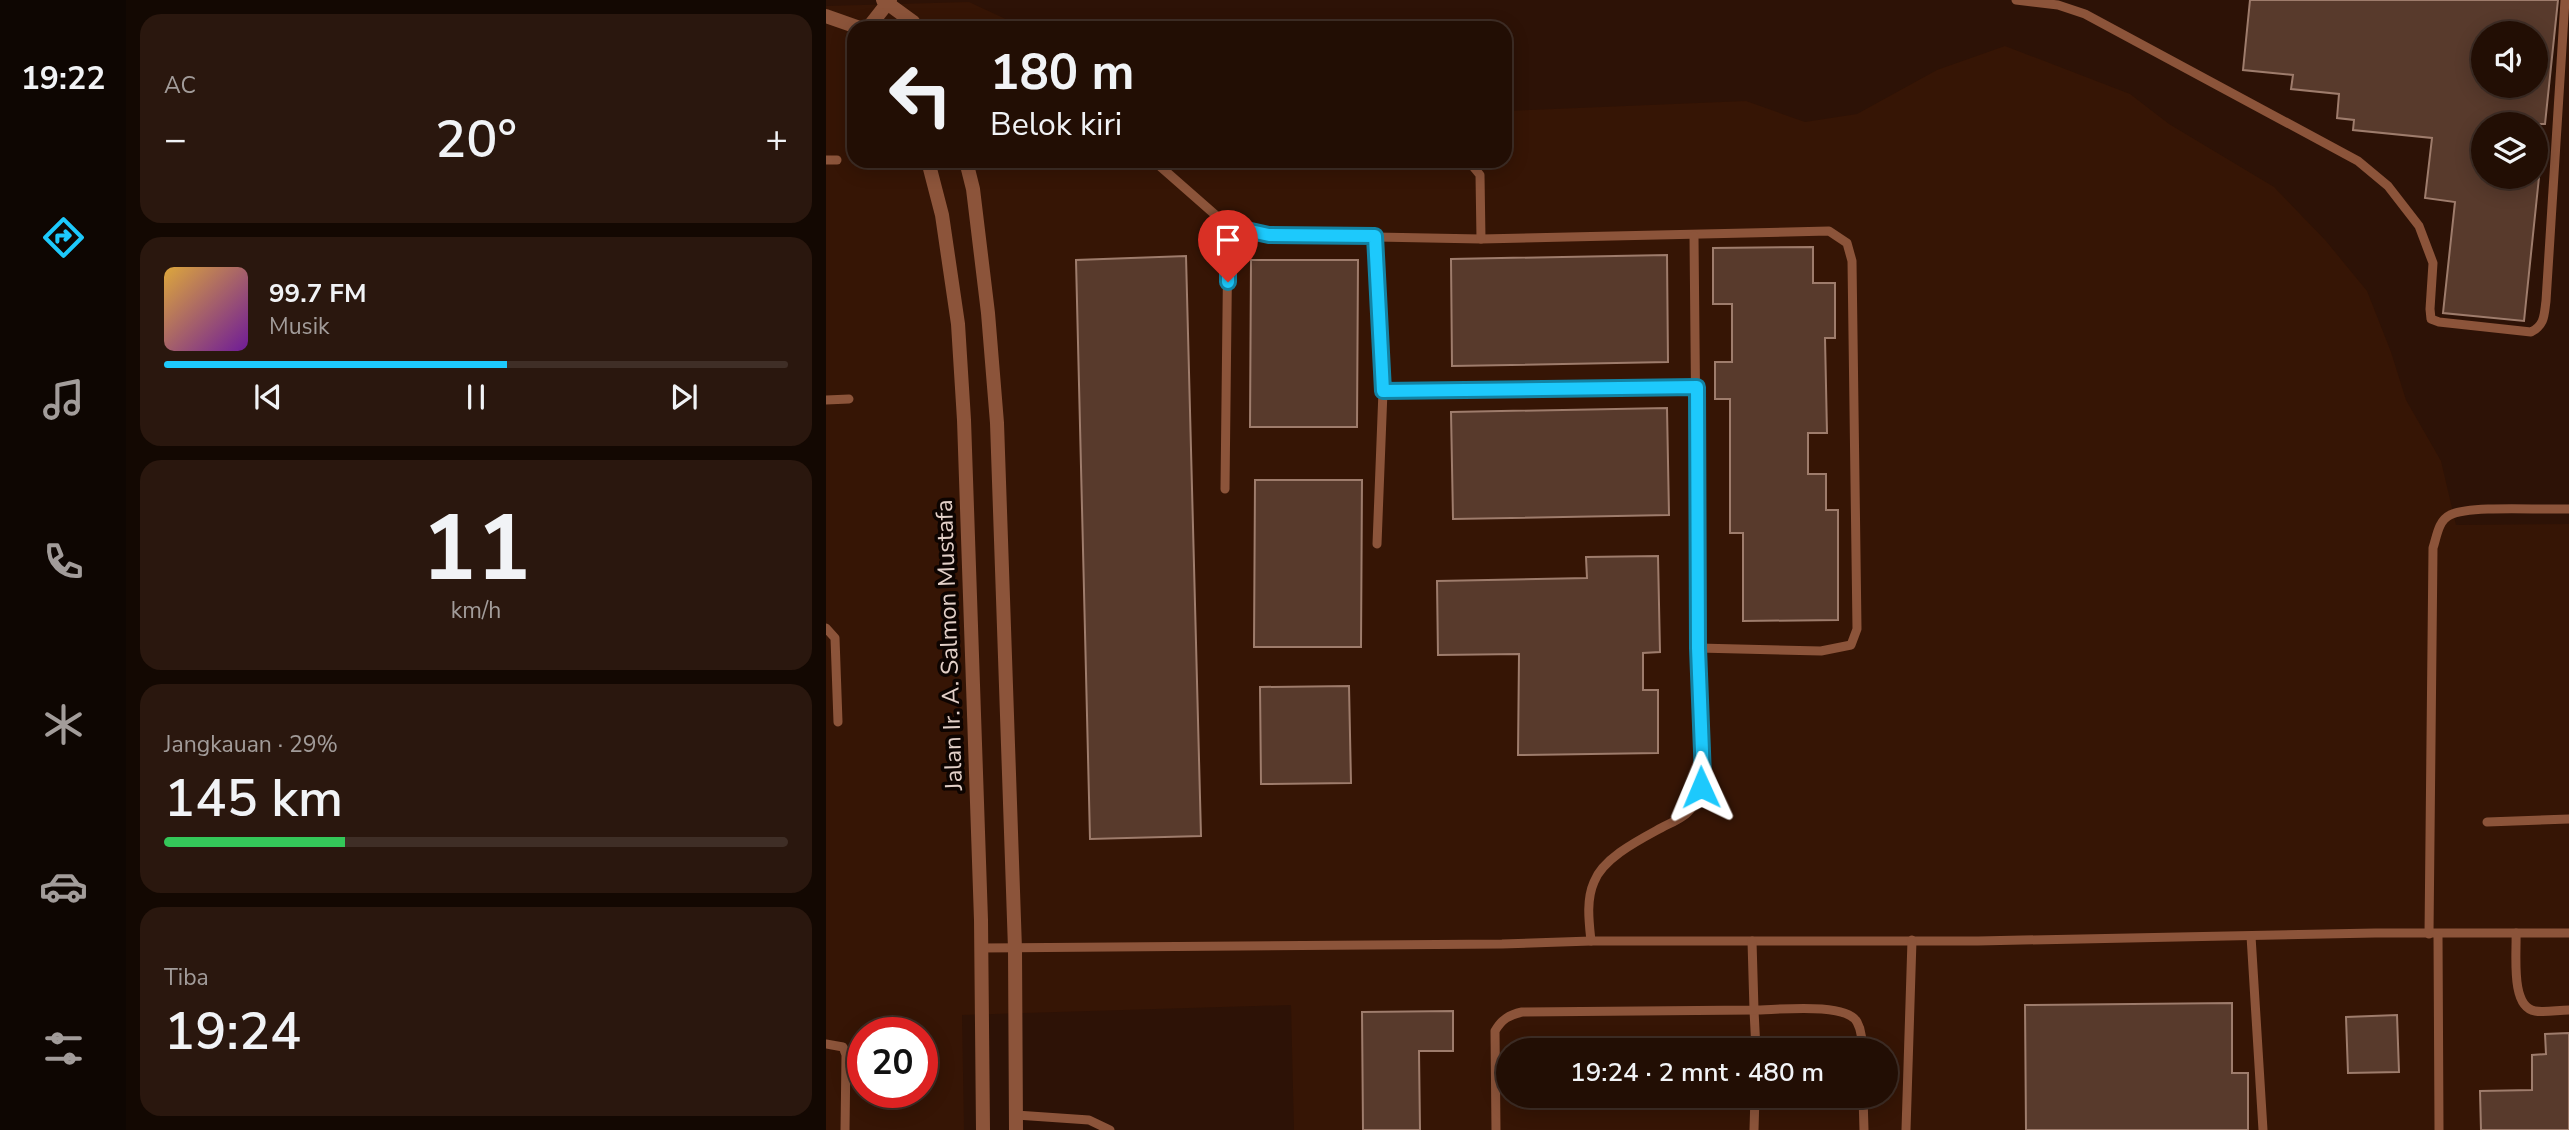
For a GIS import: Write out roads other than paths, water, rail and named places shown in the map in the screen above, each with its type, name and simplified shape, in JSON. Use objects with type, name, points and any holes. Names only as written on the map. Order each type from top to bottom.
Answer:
[{"type":"street","points":[[873,21],[887,1],[912,21]]},
{"type":"street","points":[[826,16],[847,23]]},
{"type":"street","name":"Jalan Ir. A. Salmon Mustafa","points":[[930,168],[943,215],[958,324],[965,434],[983,1130]]},
{"type":"street","points":[[968,168],[988,313],[997,423],[1015,949],[1016,1130]]},
{"type":"lane","points":[[2016,0],[2058,5],[2085,14],[2358,161],[2388,186],[2419,226],[2433,263],[2431,319],[2439,323],[2531,332],[2540,328],[2544,320],[2546,301],[2565,0]]},
{"type":"lane","points":[[826,160],[837,160]]},
{"type":"lane","points":[[1162,168],[1228,226],[1269,235],[1481,239],[1829,231],[1847,243],[1852,261],[1857,629],[1851,645],[1821,651],[1698,648]]},
{"type":"lane","points":[[1474,168],[1480,175],[1481,239]]},
{"type":"lane","points":[[1225,489],[1228,226]]},
{"type":"lane","points":[[1375,236],[1383,391],[1377,544]]},
{"type":"lane","points":[[1591,941],[1590,895],[1594,880],[1605,864],[1619,853],[1680,818],[1692,808],[1703,777],[1698,648],[1694,236]]},
{"type":"lane","points":[[1383,391],[1697,387]]},
{"type":"lane","points":[[826,400],[849,399]]},
{"type":"lane","points":[[2439,1130],[2433,934],[2433,548],[2440,524],[2450,515],[2471,510],[2569,509]]},
{"type":"lane","points":[[826,628],[835,638],[838,722]]},
{"type":"lane","points":[[2487,822],[2569,819]]},
{"type":"lane","points":[[2516,933],[2518,996],[2523,1006],[2533,1011],[2569,1010]]},
{"type":"lane","points":[[980,948],[1591,941],[1978,941],[2569,933]]},
{"type":"lane","points":[[2251,936],[2263,1130]]},
{"type":"lane","points":[[1906,1130],[1912,940]]},
{"type":"lane","points":[[1752,941],[1755,1038]]},
{"type":"lane","points":[[1496,1130],[1495,1031],[1502,1020],[1512,1014],[1841,1011],[1852,1016],[1858,1023],[1862,1038]]},
{"type":"lane","points":[[826,1044],[843,1047],[846,1055],[845,1130]]},
{"type":"lane","points":[[1754,1130],[1755,1108]]},
{"type":"lane","points":[[1863,1108],[1864,1130]]},
{"type":"lane","points":[[1016,1115],[1089,1120],[1110,1130]]}]
